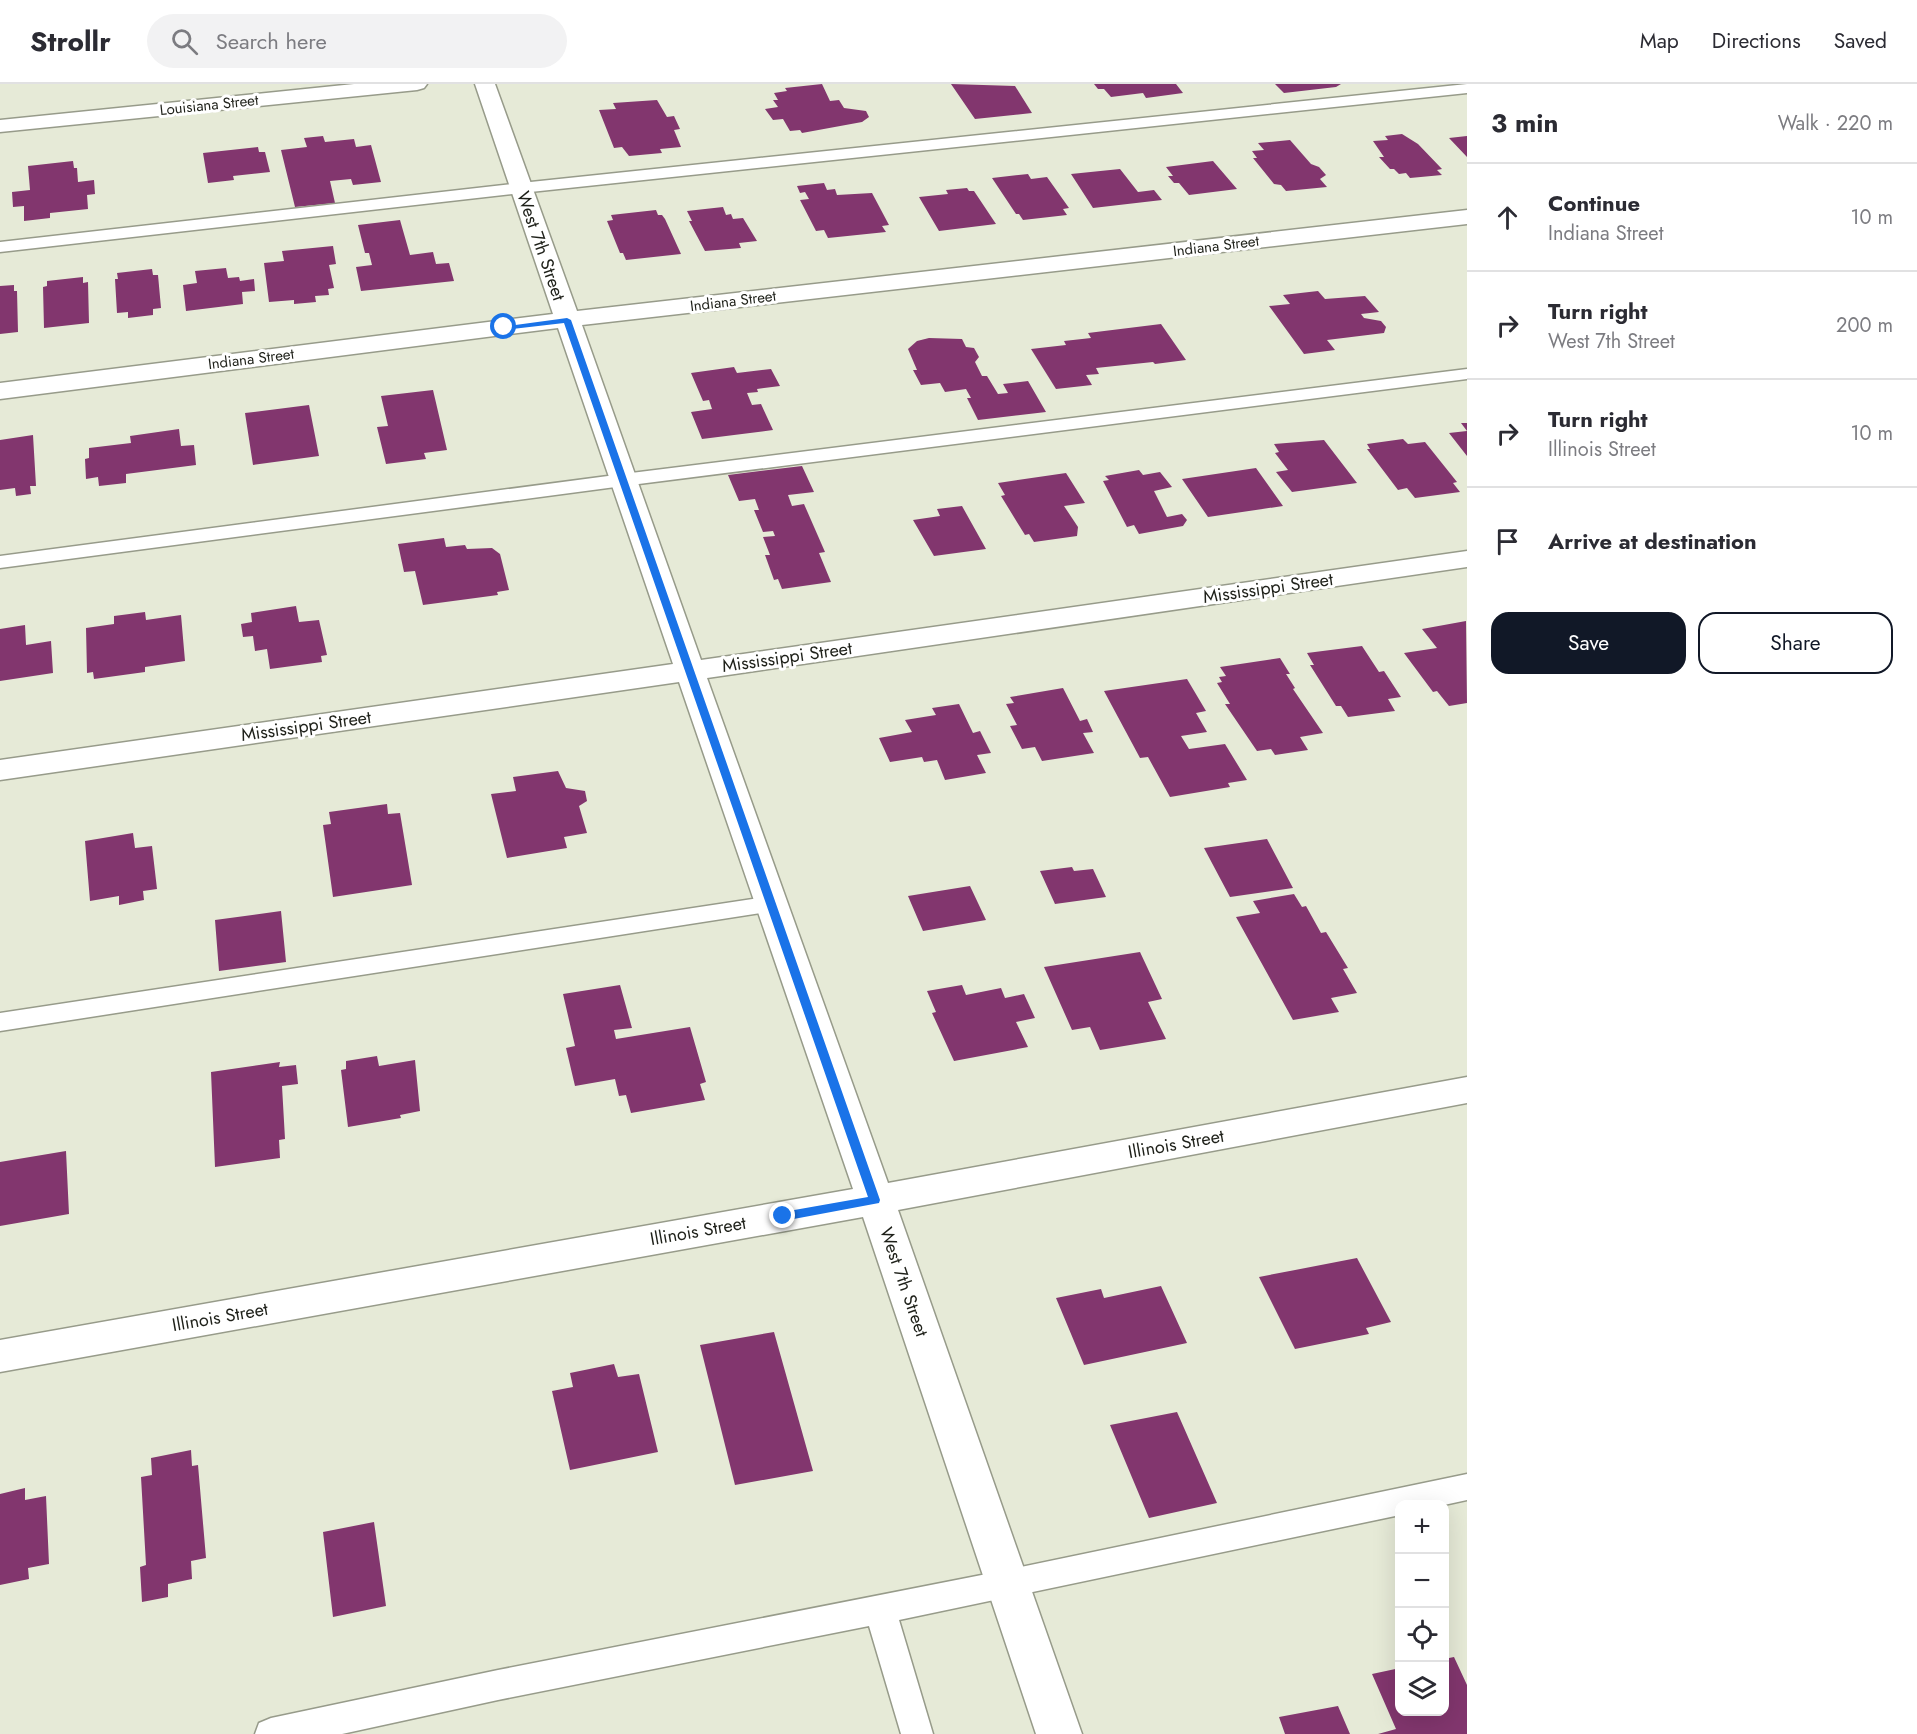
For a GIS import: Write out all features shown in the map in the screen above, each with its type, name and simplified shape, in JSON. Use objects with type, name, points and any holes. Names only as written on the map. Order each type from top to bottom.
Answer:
[{"type":"street","name":"Louisiana Street","points":[[0,126],[417,84]]},
{"type":"street","name":"West 7th Street","points":[[484,84],[772,904],[1059,1734]]},
{"type":"street","name":"Indiana Street","points":[[0,391],[567,320],[1467,217]]},
{"type":"street","name":"Mississippi Street","points":[[0,771],[1467,559]]},
{"type":"street","name":"Illinois Street","points":[[0,1356],[875,1200],[1467,1090]]},
{"type":"lane","points":[[0,247],[521,188],[1467,88]]},
{"type":"lane","points":[[0,562],[623,480],[1467,374]]},
{"type":"lane","points":[[0,1022],[772,904]]},
{"type":"lane","points":[[270,1734],[498,1685],[1007,1584],[1467,1487]]},
{"type":"lane","points":[[879,1610],[917,1734]]},
{"type":"building","points":[[822,84],[830,101],[839,100],[844,108],[866,111],[869,117],[862,122],[802,133],[800,130],[790,131],[783,119],[773,120],[765,109],[778,107],[773,100],[778,100],[774,93],[787,91],[785,88]]},
{"type":"building","points":[[951,84],[1015,86],[1032,113],[975,119]]},
{"type":"building","points":[[1094,84],[1176,84],[1183,93],[1146,98],[1143,93],[1111,97],[1104,89],[1098,89]]},
{"type":"building","points":[[1275,84],[1341,84],[1336,87],[1284,93]]},
{"type":"building","points":[[657,100],[667,117],[674,116],[680,129],[674,130],[681,147],[660,149],[662,153],[629,156],[622,147],[614,148],[599,110],[616,109],[613,103]]},
{"type":"building","points":[[1402,134],[1418,144],[1442,169],[1437,170],[1442,175],[1410,178],[1406,173],[1399,174],[1394,169],[1390,169],[1379,157],[1384,157],[1373,141],[1388,140],[1385,136]]},
{"type":"building","points":[[323,136],[325,142],[354,139],[356,147],[371,145],[381,182],[353,185],[351,179],[330,181],[335,203],[295,207],[281,150],[307,147],[304,138]]},
{"type":"building","points":[[1467,136],[1467,157],[1449,138]]},
{"type":"building","points":[[1290,140],[1311,164],[1319,167],[1326,175],[1320,179],[1327,187],[1286,191],[1281,185],[1274,184],[1253,158],[1257,158],[1252,151],[1264,150],[1258,143]]},
{"type":"building","points":[[258,147],[259,152],[265,152],[270,172],[233,176],[234,180],[208,183],[203,153]]},
{"type":"building","points":[[73,161],[74,168],[77,168],[78,182],[94,180],[95,194],[87,195],[88,209],[50,213],[50,218],[24,221],[24,206],[13,207],[12,192],[30,190],[28,166]]},
{"type":"building","points":[[1213,161],[1237,189],[1189,195],[1179,183],[1174,183],[1168,176],[1173,176],[1166,167]]},
{"type":"building","points":[[1120,169],[1138,192],[1154,190],[1162,200],[1093,208],[1071,174]]},
{"type":"building","points":[[1028,174],[1031,179],[1047,177],[1069,208],[1063,209],[1067,215],[1023,220],[1019,214],[1016,214],[992,178]]},
{"type":"building","points":[[824,183],[827,190],[835,189],[837,195],[872,193],[889,225],[882,226],[886,232],[828,238],[824,230],[816,231],[800,200],[809,199],[805,192],[800,193],[797,186]]},
{"type":"building","points":[[967,188],[969,191],[974,191],[996,224],[939,231],[919,197],[948,194],[946,190]]},
{"type":"building","points":[[723,207],[726,215],[731,214],[733,219],[743,218],[757,241],[739,243],[741,248],[705,251],[689,221],[692,221],[687,211]]},
{"type":"building","points":[[656,210],[658,215],[662,215],[665,219],[681,254],[626,260],[623,253],[620,253],[607,221],[613,220],[611,215]]},
{"type":"building","points":[[400,220],[410,255],[433,252],[436,264],[449,263],[454,281],[361,291],[356,267],[372,265],[369,253],[365,253],[358,225]]},
{"type":"building","points":[[333,246],[336,264],[329,265],[334,288],[328,289],[329,295],[315,296],[316,302],[294,304],[294,300],[269,302],[264,263],[284,261],[282,251]]},
{"type":"building","points":[[226,268],[228,278],[239,277],[240,281],[254,279],[255,291],[242,292],[243,304],[186,311],[183,285],[197,283],[195,271]]},
{"type":"building","points":[[152,269],[153,275],[158,275],[161,308],[153,309],[153,315],[128,318],[128,312],[117,313],[115,279],[118,279],[117,273]]},
{"type":"building","points":[[83,277],[83,283],[88,282],[89,323],[44,328],[43,287],[47,286],[47,281]]},
{"type":"building","points":[[14,285],[14,291],[17,291],[18,332],[0,334],[0,286]]},
{"type":"building","points":[[1318,291],[1325,299],[1365,296],[1379,312],[1361,314],[1364,318],[1381,321],[1386,327],[1384,333],[1327,340],[1335,350],[1304,354],[1269,306],[1290,304],[1283,295]]},
{"type":"building","points":[[1161,324],[1186,360],[1096,368],[1099,374],[1086,375],[1092,385],[1056,389],[1031,349],[1066,345],[1064,341],[1091,338],[1088,333]]},
{"type":"building","points":[[929,338],[962,339],[966,347],[974,348],[979,357],[975,362],[982,376],[987,376],[998,394],[1008,393],[1003,384],[1028,381],[1046,412],[978,420],[967,398],[971,398],[966,389],[945,392],[940,383],[921,385],[913,370],[917,370],[908,349],[917,341]]},
{"type":"building","points":[[734,367],[737,373],[771,369],[780,386],[757,389],[758,392],[747,393],[752,405],[761,404],[773,430],[702,439],[691,412],[712,409],[709,400],[703,401],[691,373]]},
{"type":"building","points":[[433,390],[447,450],[424,453],[426,459],[386,464],[377,427],[388,426],[381,396]]},
{"type":"building","points":[[309,405],[319,456],[253,465],[245,413]]},
{"type":"building","points":[[1461,423],[1467,423],[1467,431]]},
{"type":"building","points":[[179,429],[181,446],[194,445],[196,465],[126,474],[126,483],[99,486],[98,477],[86,479],[85,459],[89,458],[89,448],[131,443],[130,436]]},
{"type":"building","points":[[1467,431],[1467,456],[1449,433]]},
{"type":"building","points":[[33,435],[36,486],[30,486],[31,494],[16,496],[15,488],[0,490],[0,440]]},
{"type":"building","points":[[1403,439],[1408,444],[1425,442],[1457,482],[1453,483],[1460,492],[1415,498],[1407,488],[1398,490],[1367,449],[1370,449],[1367,444]]},
{"type":"building","points":[[1324,440],[1357,483],[1292,492],[1276,472],[1288,470],[1275,453],[1279,452],[1274,444]]},
{"type":"building","points":[[802,466],[814,492],[788,495],[792,506],[804,504],[825,552],[819,553],[831,582],[782,589],[778,579],[774,580],[765,555],[770,555],[763,537],[775,536],[773,531],[763,532],[754,510],[759,510],[755,499],[739,501],[728,475]]},
{"type":"building","points":[[1256,468],[1283,506],[1208,517],[1182,479]]},
{"type":"building","points":[[1139,470],[1143,475],[1160,472],[1172,487],[1154,491],[1167,517],[1182,514],[1187,520],[1183,526],[1139,534],[1134,525],[1127,527],[1103,481],[1109,480],[1105,476]]},
{"type":"building","points":[[1066,473],[1085,503],[1064,506],[1078,527],[1077,536],[1034,542],[1029,534],[1025,535],[1001,496],[1005,495],[998,483]]},
{"type":"building","points":[[962,506],[986,549],[934,556],[913,520],[940,516],[937,509]]},
{"type":"building","points":[[444,538],[446,547],[465,545],[467,549],[492,548],[500,554],[509,590],[497,592],[498,595],[423,605],[415,571],[404,572],[398,544]]},
{"type":"building","points":[[296,606],[299,622],[319,620],[327,655],[321,656],[322,662],[270,669],[267,649],[255,651],[253,636],[243,637],[241,624],[252,622],[251,613]]},
{"type":"building","points":[[145,612],[146,620],[181,615],[185,661],[145,667],[145,672],[94,679],[93,672],[87,673],[86,628],[114,624],[114,616]]},
{"type":"building","points":[[1466,621],[1467,703],[1449,706],[1437,691],[1433,692],[1404,653],[1437,648],[1422,629]]},
{"type":"building","points":[[25,625],[26,645],[51,641],[53,673],[0,681],[0,629]]},
{"type":"building","points":[[1362,646],[1379,672],[1384,671],[1401,697],[1388,699],[1395,711],[1348,717],[1341,706],[1336,706],[1310,665],[1314,665],[1307,653]]},
{"type":"building","points":[[1280,658],[1290,674],[1286,674],[1295,688],[1293,689],[1323,733],[1300,737],[1308,750],[1275,755],[1271,749],[1257,751],[1225,704],[1230,704],[1217,683],[1222,682],[1219,677],[1226,676],[1220,667]]},
{"type":"building","points":[[1187,679],[1206,711],[1196,713],[1207,732],[1181,736],[1189,749],[1225,744],[1247,780],[1228,783],[1230,787],[1170,797],[1148,757],[1140,758],[1104,691]]},
{"type":"building","points":[[1063,688],[1080,721],[1087,719],[1093,732],[1083,733],[1094,753],[1042,761],[1035,747],[1022,749],[1010,726],[1017,725],[1006,704],[1014,703],[1010,697]]},
{"type":"building","points":[[959,704],[973,733],[980,731],[991,753],[977,755],[986,773],[945,780],[937,760],[924,762],[922,757],[890,762],[879,738],[912,732],[905,720],[936,715],[932,708]]},
{"type":"building","points":[[558,771],[566,788],[585,791],[587,801],[579,806],[587,833],[564,837],[567,848],[507,858],[491,794],[516,791],[513,777]]},
{"type":"building","points":[[387,804],[388,814],[400,813],[412,885],[333,897],[323,825],[331,824],[329,812]]},
{"type":"building","points":[[133,833],[135,848],[152,846],[157,889],[143,891],[144,900],[119,905],[119,896],[90,901],[85,841]]},
{"type":"building","points":[[1267,839],[1293,888],[1230,897],[1204,848]]},
{"type":"building","points":[[1072,867],[1074,871],[1093,869],[1106,897],[1055,904],[1040,871]]},
{"type":"building","points":[[970,886],[986,920],[923,931],[908,896]]},
{"type":"building","points":[[1294,894],[1302,907],[1306,906],[1321,933],[1326,932],[1348,968],[1343,969],[1357,993],[1331,998],[1339,1012],[1293,1020],[1236,917],[1260,913],[1253,901]]},
{"type":"building","points":[[281,911],[286,962],[219,971],[215,920]]},
{"type":"building","points":[[1140,952],[1162,999],[1148,1002],[1166,1039],[1100,1050],[1090,1027],[1072,1030],[1044,967]]},
{"type":"building","points":[[620,985],[632,1028],[614,1030],[616,1039],[690,1027],[706,1082],[700,1084],[705,1100],[631,1113],[626,1095],[619,1096],[615,1079],[575,1086],[566,1048],[575,1046],[563,994]]},
{"type":"building","points":[[962,985],[966,995],[1001,988],[1005,998],[1024,994],[1035,1018],[1016,1022],[1028,1047],[954,1061],[932,1013],[936,1012],[927,991]]},
{"type":"building","points":[[377,1056],[379,1066],[415,1060],[420,1111],[400,1115],[401,1118],[348,1127],[341,1070],[346,1069],[346,1061]]},
{"type":"building","points":[[280,1062],[279,1067],[296,1065],[298,1084],[282,1086],[285,1139],[279,1140],[280,1158],[215,1167],[211,1072]]},
{"type":"building","points":[[66,1151],[69,1214],[0,1226],[0,1162]]},
{"type":"building","points":[[1357,1258],[1391,1322],[1366,1328],[1369,1334],[1295,1349],[1259,1277]]},
{"type":"building","points":[[1161,1286],[1187,1343],[1084,1365],[1056,1298],[1101,1289],[1104,1298]]},
{"type":"building","points":[[774,1332],[813,1471],[735,1485],[700,1345]]},
{"type":"building","points":[[614,1364],[618,1377],[639,1374],[658,1452],[570,1470],[552,1391],[573,1387],[570,1373]]},
{"type":"building","points":[[1177,1412],[1217,1503],[1149,1518],[1110,1425]]},
{"type":"building","points":[[191,1450],[192,1466],[198,1465],[206,1558],[191,1561],[192,1579],[168,1584],[168,1597],[142,1602],[140,1567],[146,1565],[141,1477],[152,1475],[151,1458]]},
{"type":"building","points":[[25,1488],[25,1500],[46,1496],[49,1564],[28,1568],[29,1579],[0,1585],[0,1494]]},
{"type":"building","points":[[374,1522],[386,1606],[333,1617],[323,1532]]},
{"type":"building","points":[[1454,1657],[1467,1685],[1467,1734],[1378,1734],[1396,1729],[1372,1674],[1395,1669],[1395,1716],[1449,1716],[1449,1658]]},
{"type":"building","points":[[1338,1706],[1350,1734],[1285,1734],[1279,1717]]},
{"type":"route","points":[[504,327],[567,320],[875,1200],[783,1216]]}]
